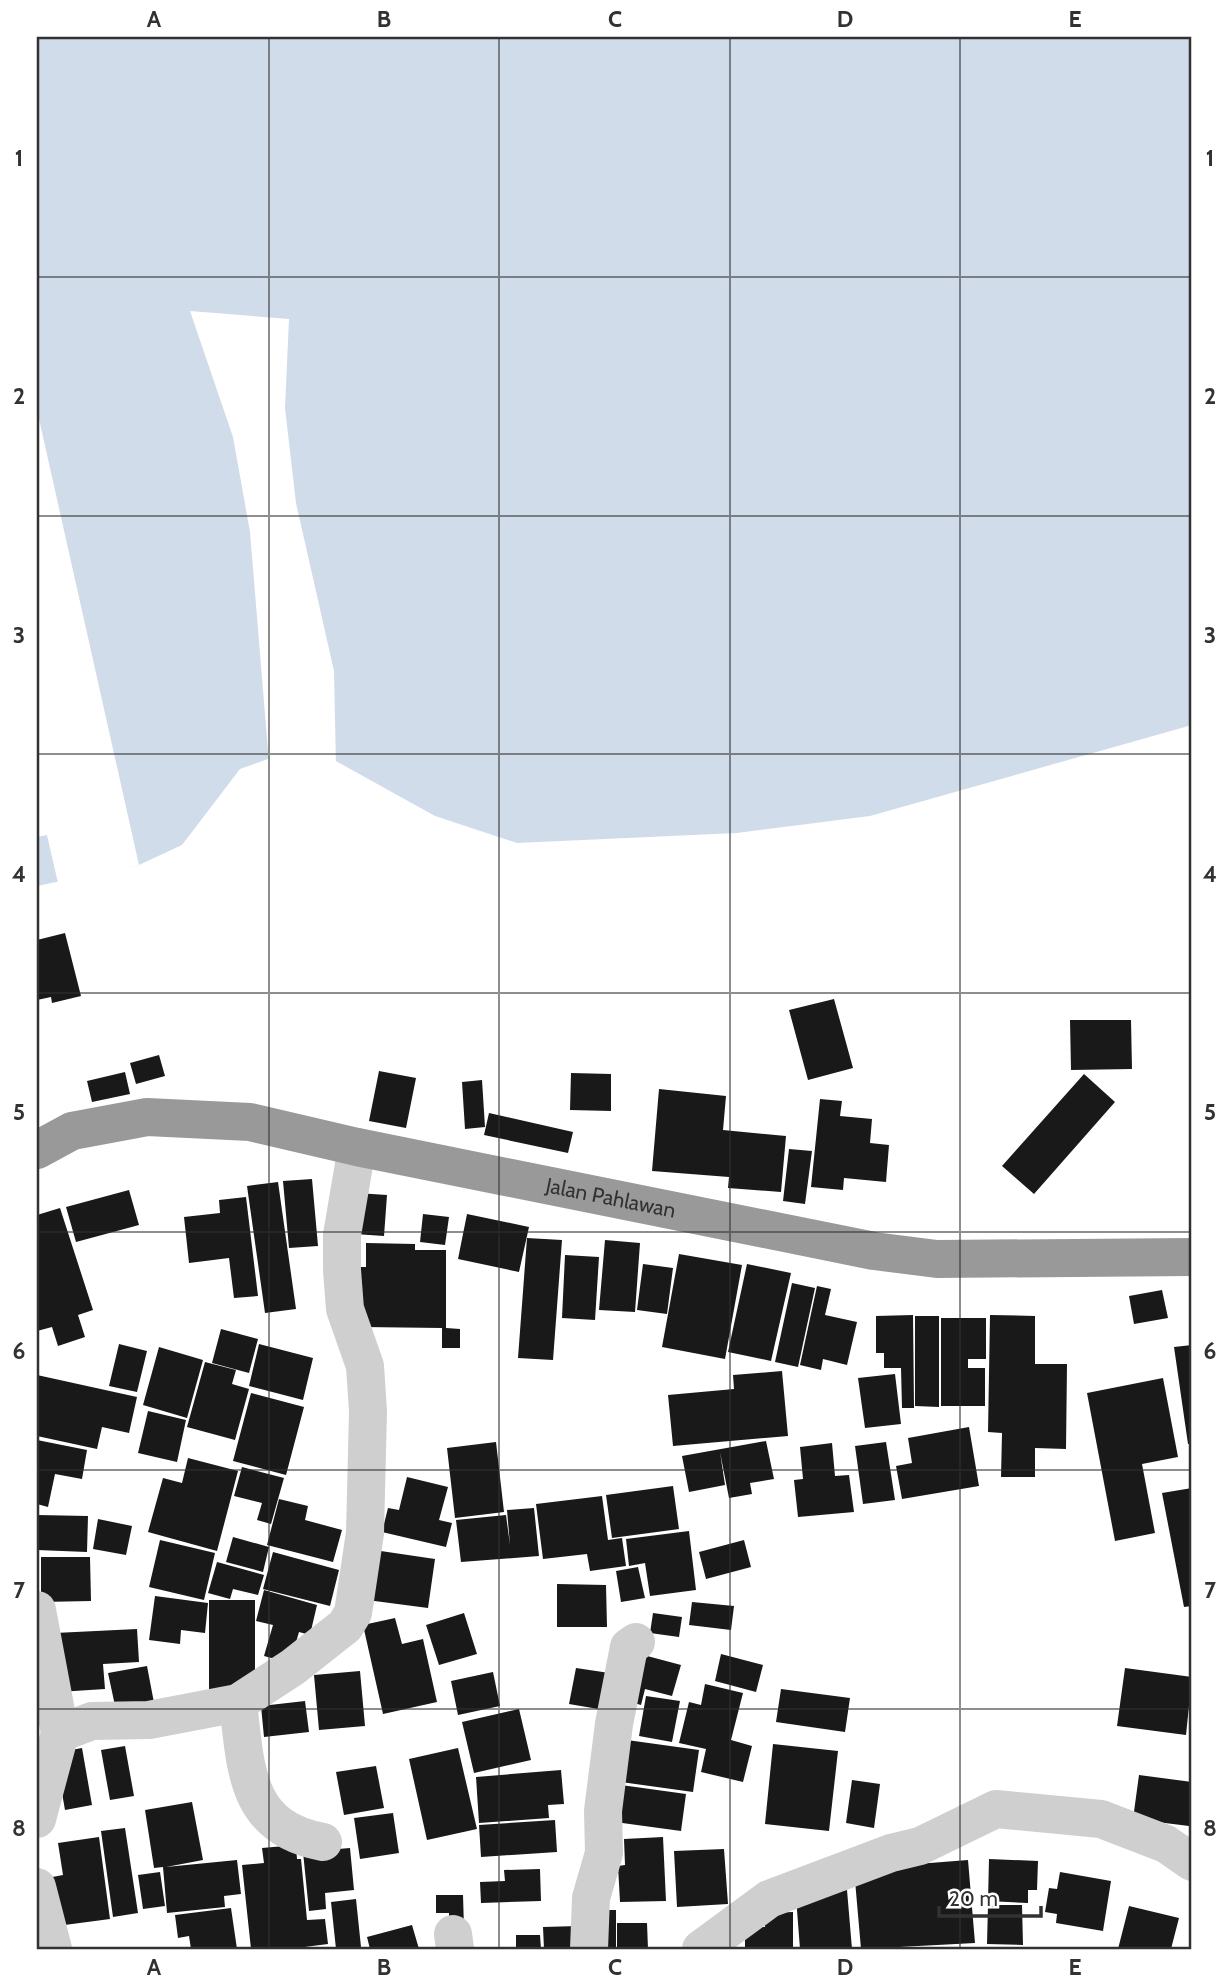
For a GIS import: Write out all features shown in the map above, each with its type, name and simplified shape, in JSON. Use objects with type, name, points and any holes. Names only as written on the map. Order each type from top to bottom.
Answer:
[{"type":"highway","name":"Jalan Pahlawan","points":[[37,1150],[72,1131],[147,1117],[250,1122],[357,1147],[873,1251],[924,1257],[1192,1257]]},
{"type":"street","points":[[60,1733],[92,1721],[149,1720],[238,1703],[293,1667],[345,1626],[353,1613],[359,1588],[365,1533],[368,1411],[365,1366],[345,1309],[342,1235],[357,1147]]},
{"type":"street","points":[[37,1610],[60,1733],[37,1819]]},
{"type":"street","points":[[589,1949],[591,1898],[604,1853],[603,1811],[614,1724],[629,1647],[636,1642]]},
{"type":"street","points":[[238,1703],[253,1790],[268,1818],[297,1837],[323,1842]]},
{"type":"street","points":[[701,1949],[769,1899],[891,1853],[920,1846],[996,1810],[1101,1819],[1166,1844],[1192,1862]]},
{"type":"street","points":[[37,1887],[53,1949]]},
{"type":"water","points":[[37,37],[1192,37],[1192,725],[870,816],[737,833],[517,843],[435,816],[307,745],[240,769],[182,845],[139,865],[37,886]]},
{"type":"pier","points":[[190,311],[289,319],[285,408],[296,503],[334,671],[336,766],[307,749],[269,763],[250,532],[233,437]]},
{"type":"pier","points":[[37,410],[139,865],[58,883],[47,835],[37,837]]},
{"type":"building","points":[[65,933],[81,996],[52,1003],[51,997],[37,1000],[37,940]]},
{"type":"building","points":[[834,999],[853,1068],[808,1080],[789,1010]]},
{"type":"building","points":[[1070,1020],[1131,1020],[1132,1069],[1071,1070]]},
{"type":"building","points":[[159,1055],[165,1076],[136,1084],[130,1063]]},
{"type":"building","points":[[379,1071],[416,1078],[406,1128],[369,1121]]},
{"type":"building","points":[[125,1072],[130,1094],[92,1102],[87,1081]]},
{"type":"building","points":[[571,1073],[611,1074],[611,1111],[570,1110]]},
{"type":"building","points":[[1084,1074],[1115,1102],[1034,1194],[1002,1166]]},
{"type":"building","points":[[482,1080],[485,1127],[465,1129],[462,1082]]},
{"type":"building","points":[[659,1089],[726,1096],[723,1130],[786,1136],[781,1192],[728,1188],[729,1177],[652,1171]]},
{"type":"building","points":[[820,1099],[842,1101],[840,1116],[872,1119],[870,1143],[889,1145],[886,1182],[844,1178],[843,1190],[811,1187]]},
{"type":"building","points":[[489,1113],[573,1132],[568,1153],[484,1135]]},
{"type":"building","points":[[789,1149],[812,1151],[805,1204],[783,1201]]},
{"type":"building","points":[[312,1179],[318,1246],[289,1248],[283,1181]]},
{"type":"building","points":[[278,1182],[296,1309],[265,1313],[247,1186]]},
{"type":"building","points":[[129,1190],[139,1225],[76,1242],[66,1207]]},
{"type":"building","points":[[357,1193],[387,1195],[384,1236],[355,1234]]},
{"type":"building","points":[[246,1197],[258,1296],[234,1298],[229,1258],[189,1263],[184,1217],[220,1213],[219,1200]]},
{"type":"building","points":[[60,1208],[93,1310],[78,1315],[85,1337],[58,1346],[52,1327],[37,1331],[37,1215]]},
{"type":"building","points":[[423,1214],[449,1217],[445,1245],[420,1242]]},
{"type":"building","points":[[467,1214],[529,1227],[519,1272],[458,1259]]},
{"type":"building","points":[[527,1238],[562,1240],[553,1360],[518,1358]]},
{"type":"building","points":[[605,1240],[640,1243],[635,1312],[599,1310]]},
{"type":"building","points":[[366,1243],[415,1244],[415,1250],[446,1250],[446,1328],[460,1329],[460,1348],[442,1348],[442,1328],[363,1327],[350,1267],[366,1267]]},
{"type":"building","points":[[679,1254],[742,1265],[725,1359],[662,1347]]},
{"type":"building","points":[[565,1255],[599,1257],[595,1320],[562,1318]]},
{"type":"building","points":[[643,1264],[673,1268],[667,1314],[637,1310]]},
{"type":"building","points":[[747,1264],[791,1273],[771,1361],[728,1352]]},
{"type":"building","points":[[792,1283],[815,1288],[798,1367],[775,1362]]},
{"type":"building","points":[[817,1286],[831,1289],[825,1315],[857,1322],[847,1365],[823,1359],[821,1370],[800,1365]]},
{"type":"building","points":[[1162,1290],[1168,1318],[1134,1324],[1129,1296]]},
{"type":"building","points":[[913,1315],[914,1408],[902,1408],[901,1368],[884,1368],[884,1353],[876,1353],[876,1316]]},
{"type":"building","points":[[990,1315],[1035,1316],[1035,1364],[1067,1364],[1066,1449],[1035,1448],[1035,1477],[1001,1477],[1002,1433],[988,1432]]},
{"type":"building","points":[[915,1316],[939,1316],[939,1407],[915,1406]]},
{"type":"building","points":[[941,1318],[986,1318],[986,1359],[968,1359],[968,1368],[985,1368],[985,1406],[941,1406]]},
{"type":"building","points":[[221,1329],[258,1339],[249,1373],[212,1363]]},
{"type":"building","points":[[119,1344],[147,1351],[137,1392],[109,1386]]},
{"type":"building","points":[[259,1344],[313,1358],[303,1400],[249,1386]]},
{"type":"building","points":[[1192,1345],[1192,1444],[1188,1444],[1174,1347]]},
{"type":"building","points":[[159,1347],[203,1360],[187,1418],[143,1405]]},
{"type":"building","points":[[205,1362],[236,1370],[232,1384],[249,1389],[235,1440],[187,1427]]},
{"type":"building","points":[[782,1371],[788,1436],[673,1446],[668,1395],[734,1389],[733,1375]]},
{"type":"building","points":[[895,1374],[901,1424],[865,1428],[858,1378]]},
{"type":"building","points":[[37,1375],[137,1397],[129,1433],[102,1427],[97,1449],[37,1436]]},
{"type":"building","points":[[1163,1378],[1178,1457],[1142,1464],[1155,1533],[1115,1541],[1087,1393]]},
{"type":"building","points":[[251,1393],[304,1407],[286,1475],[233,1461]]},
{"type":"building","points":[[148,1411],[186,1420],[177,1462],[138,1453]]},
{"type":"building","points":[[969,1427],[979,1486],[902,1499],[896,1466],[912,1463],[908,1438]]},
{"type":"building","points":[[37,1440],[87,1450],[82,1479],[55,1474],[48,1507],[37,1504]]},
{"type":"building","points":[[766,1441],[774,1479],[750,1483],[752,1494],[729,1498],[720,1452],[725,1485],[689,1492],[682,1456]]},
{"type":"building","points":[[496,1442],[504,1512],[455,1518],[447,1448]]},
{"type":"building","points":[[886,1442],[895,1500],[863,1504],[855,1446]]},
{"type":"building","points":[[832,1443],[835,1476],[849,1475],[854,1512],[798,1517],[794,1480],[803,1479],[800,1447]]},
{"type":"building","points":[[188,1458],[238,1471],[217,1551],[148,1532],[163,1478],[182,1483]]},
{"type":"building","points":[[242,1467],[284,1478],[271,1524],[257,1520],[262,1503],[234,1496]]},
{"type":"building","points":[[407,1477],[448,1487],[439,1520],[452,1523],[446,1547],[382,1532],[388,1508],[399,1510]]},
{"type":"building","points":[[673,1486],[679,1529],[612,1538],[606,1495]]},
{"type":"building","points":[[1192,1488],[1192,1606],[1184,1607],[1162,1493]]},
{"type":"building","points":[[602,1496],[608,1540],[622,1538],[626,1566],[590,1571],[587,1554],[543,1559],[536,1504]]},
{"type":"building","points":[[279,1499],[308,1506],[305,1520],[342,1530],[333,1562],[267,1545]]},
{"type":"building","points":[[534,1508],[539,1556],[461,1562],[456,1520],[506,1515],[510,1545],[507,1510]]},
{"type":"building","points":[[37,1515],[88,1516],[87,1552],[37,1550]]},
{"type":"building","points":[[98,1519],[132,1526],[126,1555],[93,1549]]},
{"type":"building","points":[[689,1531],[696,1590],[650,1596],[645,1563],[629,1566],[626,1539]]},
{"type":"building","points":[[233,1537],[269,1547],[263,1572],[226,1562]]},
{"type":"building","points":[[160,1540],[215,1553],[204,1600],[149,1587]]},
{"type":"building","points":[[744,1540],[751,1567],[706,1579],[699,1552]]},
{"type":"building","points":[[374,1550],[435,1559],[428,1608],[367,1600]]},
{"type":"building","points":[[273,1552],[339,1570],[330,1606],[263,1589]]},
{"type":"building","points":[[41,1557],[90,1557],[91,1601],[41,1602]]},
{"type":"building","points":[[217,1562],[264,1575],[258,1595],[233,1589],[230,1599],[208,1593]]},
{"type":"building","points":[[638,1567],[645,1598],[621,1602],[616,1571]]},
{"type":"building","points":[[557,1584],[606,1585],[607,1627],[557,1627]]},
{"type":"building","points":[[264,1590],[317,1605],[310,1635],[299,1632],[290,1663],[264,1656],[273,1625],[256,1621]]},
{"type":"building","points":[[155,1596],[208,1603],[205,1633],[181,1630],[180,1644],[149,1640]]},
{"type":"building","points":[[209,1600],[255,1600],[255,1689],[209,1689]]},
{"type":"building","points":[[692,1602],[734,1606],[731,1630],[689,1625]]},
{"type":"building","points":[[464,1613],[477,1654],[439,1665],[426,1625]]},
{"type":"building","points":[[653,1613],[682,1617],[679,1637],[650,1633]]},
{"type":"building","points":[[395,1618],[402,1644],[423,1639],[437,1702],[383,1714],[363,1625]]},
{"type":"building","points":[[137,1629],[139,1662],[103,1664],[105,1689],[59,1692],[55,1633]]},
{"type":"building","points":[[636,1653],[681,1665],[672,1696],[645,1689],[641,1705],[623,1700]]},
{"type":"building","points":[[721,1654],[763,1665],[756,1692],[715,1681]]},
{"type":"building","points":[[147,1666],[155,1708],[117,1715],[108,1673]]},
{"type":"building","points":[[576,1668],[616,1674],[610,1711],[569,1704]]},
{"type":"building","points":[[1125,1668],[1192,1677],[1186,1735],[1117,1726]]},
{"type":"building","points":[[360,1671],[365,1726],[319,1730],[314,1675]]},
{"type":"building","points":[[493,1672],[500,1706],[458,1715],[451,1681]]},
{"type":"building","points":[[705,1684],[743,1693],[731,1740],[752,1746],[743,1782],[701,1772],[706,1749],[679,1743],[689,1702],[701,1705]]},
{"type":"building","points":[[781,1689],[850,1698],[845,1732],[776,1722]]},
{"type":"building","points":[[646,1696],[680,1701],[672,1742],[639,1736]]},
{"type":"building","points":[[305,1701],[309,1732],[264,1737],[261,1706]]},
{"type":"building","points":[[519,1709],[531,1760],[474,1773],[462,1722]]},
{"type":"building","points":[[627,1740],[699,1750],[693,1792],[621,1782]]},
{"type":"building","points":[[773,1744],[838,1751],[829,1831],[765,1824]]},
{"type":"building","points":[[125,1746],[134,1796],[110,1800],[101,1750]]},
{"type":"building","points":[[82,1748],[92,1805],[65,1810],[55,1753]]},
{"type":"building","points":[[458,1748],[477,1829],[427,1840],[409,1759]]},
{"type":"building","points":[[376,1766],[384,1808],[344,1815],[336,1772]]},
{"type":"building","points":[[561,1770],[564,1804],[548,1805],[549,1818],[479,1823],[476,1777]]},
{"type":"building","points":[[1139,1775],[1192,1782],[1189,1826],[1133,1819]]},
{"type":"building","points":[[852,1780],[880,1784],[874,1828],[846,1823]]},
{"type":"building","points":[[621,1785],[686,1794],[681,1831],[615,1822]]},
{"type":"building","points":[[192,1802],[203,1860],[166,1867],[237,1860],[241,1894],[224,1896],[225,1907],[167,1913],[163,1867],[154,1868],[145,1810]]},
{"type":"building","points":[[393,1813],[399,1853],[360,1859],[354,1818]]},
{"type":"building","points":[[555,1820],[557,1852],[481,1857],[479,1825]]},
{"type":"building","points":[[125,1828],[138,1913],[113,1917],[101,1831]]},
{"type":"building","points":[[99,1837],[110,1919],[57,1926],[42,1879],[63,1875],[58,1843]]},
{"type":"building","points":[[663,1837],[666,1901],[620,1902],[618,1866],[625,1865],[624,1839]]},
{"type":"building","points":[[296,1845],[297,1859],[301,1859],[307,1920],[325,1919],[328,1944],[289,1949],[251,1949],[242,1865],[264,1863],[262,1848]]},
{"type":"building","points":[[350,1848],[354,1890],[325,1893],[326,1909],[309,1911],[303,1852]]},
{"type":"building","points":[[724,1849],[728,1904],[677,1907],[674,1851]]},
{"type":"building","points":[[989,1859],[1038,1861],[1037,1890],[1028,1890],[1028,1903],[988,1901]]},
{"type":"building","points":[[968,1860],[975,1943],[861,1949],[854,1869]]},
{"type":"building","points":[[540,1869],[541,1901],[481,1903],[480,1882],[505,1881],[504,1870]]},
{"type":"building","points":[[160,1872],[165,1906],[143,1909],[138,1875]]},
{"type":"building","points":[[1060,1872],[1111,1881],[1103,1931],[1056,1923],[1057,1914],[1045,1912],[1049,1888],[1057,1889]]},
{"type":"building","points":[[847,1890],[852,1949],[800,1949],[796,1897]]},
{"type":"building","points":[[436,1895],[463,1895],[464,1928],[449,1928],[449,1913],[436,1913]]},
{"type":"building","points":[[356,1899],[361,1947],[336,1949],[331,1902]]},
{"type":"building","points":[[988,1905],[1022,1905],[1023,1945],[987,1944]]},
{"type":"building","points":[[1129,1906],[1179,1918],[1171,1949],[1118,1949]]},
{"type":"building","points":[[231,1908],[237,1949],[191,1949],[189,1936],[178,1938],[175,1915]]},
{"type":"building","points":[[595,1910],[616,1910],[616,1949],[595,1949]]},
{"type":"building","points":[[793,1912],[793,1949],[745,1949],[745,1927],[765,1927],[765,1913]]},
{"type":"building","points":[[617,1923],[647,1923],[648,1949],[617,1949]]},
{"type":"building","points":[[412,1925],[419,1949],[370,1949],[367,1937]]},
{"type":"building","points":[[578,1926],[579,1949],[544,1949],[543,1927]]},
{"type":"building","points":[[516,1935],[540,1935],[541,1949],[516,1949]]}]
